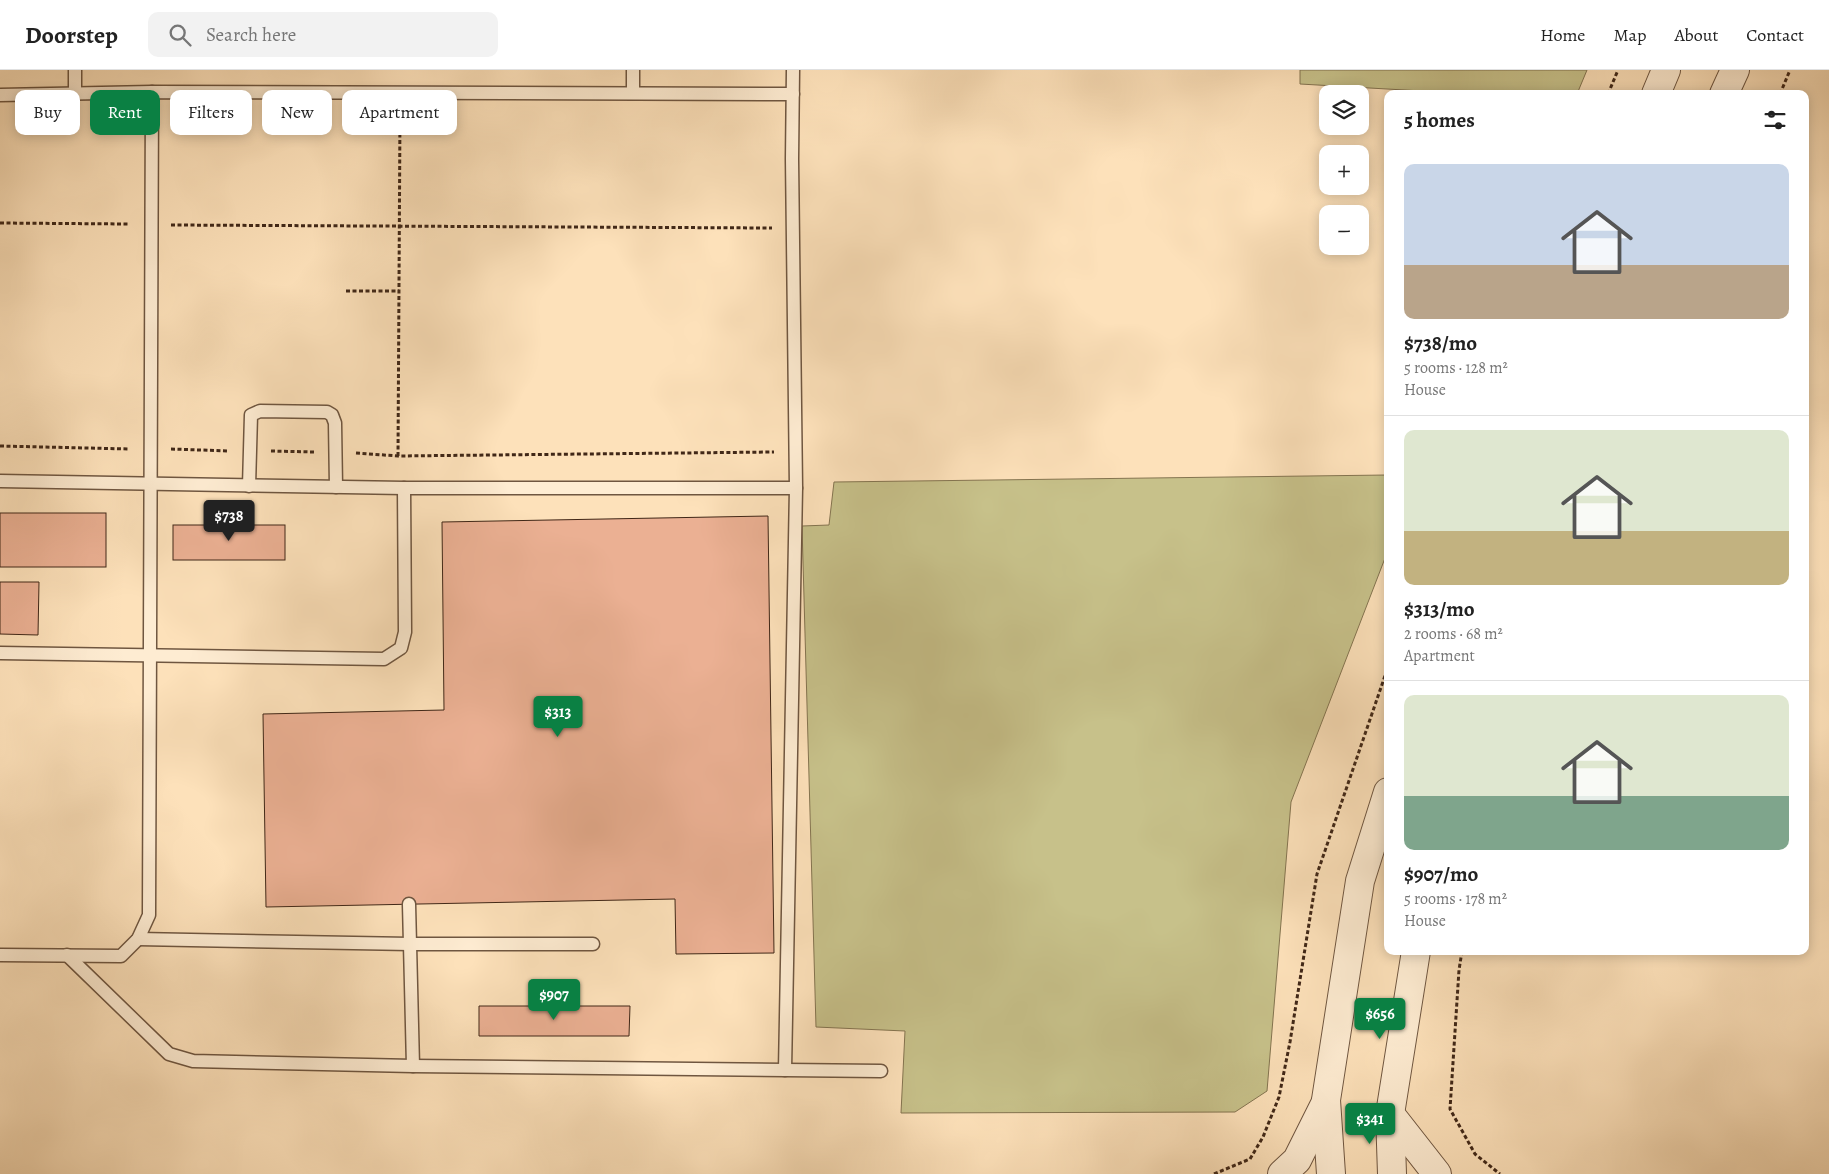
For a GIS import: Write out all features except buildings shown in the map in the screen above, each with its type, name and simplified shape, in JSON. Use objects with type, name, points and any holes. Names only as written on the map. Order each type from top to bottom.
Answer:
[{"type":"street","points":[[1658,90],[1666,70]]},
{"type":"street","points":[[1726,90],[1735,70]]},
{"type":"street","points":[[1331,1174],[1326,1100],[1360,881],[1384,805]]},
{"type":"street","points":[[1392,1174],[1390,1114],[1415,955]]},
{"type":"street","points":[[1282,1174],[1297,1160],[1326,1100]]},
{"type":"street","points":[[1390,1114],[1437,1174]]},
{"type":"lane","points":[[75,70],[75,90]]},
{"type":"lane","points":[[633,70],[633,93]]},
{"type":"lane","points":[[785,1070],[796,488],[793,70]]},
{"type":"lane","points":[[160,92],[342,93]]},
{"type":"lane","points":[[457,93],[793,94]]},
{"type":"lane","points":[[0,95],[15,95]]},
{"type":"lane","points":[[0,955],[121,956],[138,939],[148,915],[152,135]]},
{"type":"lane","points":[[248,486],[251,415],[260,411],[327,412],[332,415],[335,423],[336,487]]},
{"type":"lane","points":[[0,481],[404,488],[796,488]]},
{"type":"lane","points":[[0,652],[384,659],[401,648],[406,632],[404,488]]},
{"type":"lane","points":[[410,904],[413,1066]]},
{"type":"lane","points":[[138,939],[410,944],[594,944]]},
{"type":"lane","points":[[67,955],[169,1054],[193,1061],[413,1066],[881,1071]]},
{"type":"path","points":[[1610,90],[1618,70]]},
{"type":"path","points":[[1782,90],[1790,70]]},
{"type":"path","points":[[398,456],[400,135]]},
{"type":"path","points":[[0,223],[793,228]]},
{"type":"path","points":[[346,291],[399,291]]},
{"type":"path","points":[[0,446],[336,452],[398,456],[795,451]]},
{"type":"path","points":[[1214,1174],[1250,1160],[1263,1137],[1279,1097],[1290,1042],[1317,874],[1384,679]]},
{"type":"path","points":[[1461,955],[1450,1109],[1475,1154],[1500,1174]]},
{"type":"shaded area","points":[[1300,70],[1587,70],[1579,90],[1404,90],[1369,88],[1369,85],[1300,84]]},
{"type":"shaded area","points":[[1384,475],[1384,561],[1291,802],[1267,1091],[1235,1112],[901,1113],[905,1031],[816,1027],[802,526],[829,525],[834,482]]}]
